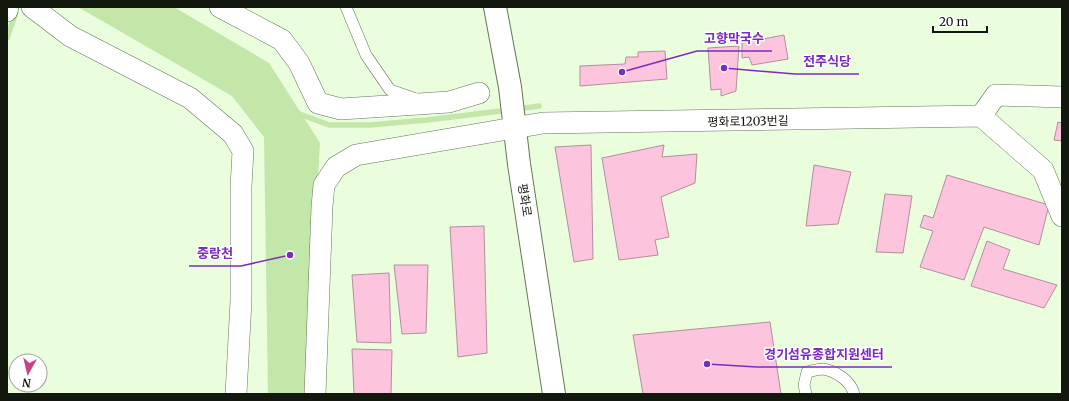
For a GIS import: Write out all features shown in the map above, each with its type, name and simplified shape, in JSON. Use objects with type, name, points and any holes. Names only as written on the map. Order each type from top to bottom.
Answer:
[{"type":"main road","name":"평화로","points":[[495,7],[510,87],[554,394]]},
{"type":"street","points":[[7,11],[8,7]]},
{"type":"street","points":[[32,7],[70,36],[190,98],[233,134],[242,151],[240,301],[236,394]]},
{"type":"street","points":[[220,7],[282,40],[299,63],[318,103],[341,110],[449,102],[479,93]]},
{"type":"street","points":[[1062,97],[996,95],[981,116],[1043,170],[1062,216]]},
{"type":"street","name":"평화로1203번길","points":[[315,394],[324,186],[336,167],[356,155],[513,115],[543,123],[981,116]]},
{"type":"lane","points":[[346,7],[366,55],[390,90],[428,104]]},
{"type":"lane","points":[[806,394],[804,385],[807,372],[823,369],[843,376],[853,390],[854,394]]},
{"type":"shaded area","points":[[78,7],[174,7],[269,63],[320,143],[305,394],[268,394],[264,137],[232,96]]},
{"type":"building","points":[[784,35],[788,59],[752,65],[749,57],[742,58],[742,43]]},
{"type":"building","points":[[739,46],[736,91],[721,96],[721,89],[711,90],[708,48]]},
{"type":"building","points":[[665,51],[667,79],[580,86],[580,66],[625,64],[626,57],[638,57],[638,52]]},
{"type":"building","points":[[1058,122],[1062,123],[1062,141],[1054,140]]},
{"type":"building","points":[[591,145],[593,259],[574,262],[555,147]]},
{"type":"building","points":[[664,145],[662,157],[697,154],[695,183],[661,197],[669,237],[655,240],[658,255],[619,260],[602,158]]},
{"type":"building","points":[[814,165],[851,172],[838,224],[806,226]]},
{"type":"building","points":[[947,175],[1049,205],[1039,245],[984,227],[964,280],[920,267],[933,231],[920,227],[924,215],[933,218]]},
{"type":"building","points":[[885,194],[912,196],[903,253],[876,252]]},
{"type":"building","points":[[484,226],[487,353],[458,357],[450,227]]},
{"type":"building","points":[[987,241],[1010,250],[1003,269],[1057,285],[1044,308],[971,286]]},
{"type":"building","points":[[394,265],[428,265],[426,333],[402,334]]},
{"type":"building","points":[[389,273],[391,343],[357,342],[352,275]]},
{"type":"building","points":[[770,322],[781,394],[643,394],[633,335]]},
{"type":"building","points":[[352,349],[392,350],[391,394],[354,394]]},
{"type":"waterway","points":[[7,38],[16,12]]},
{"type":"waterway","points":[[517,109],[539,106]]},
{"type":"waterway","points":[[297,113],[329,125],[370,125],[509,110]]},
{"type":"place","name":"전주식당","points":[[724,68]]},
{"type":"place","name":"고향막국수","points":[[622,72]]},
{"type":"place","name":"중랑천","points":[[290,255]]},
{"type":"place","name":"경기섬유종합지원센터","points":[[707,364]]}]
